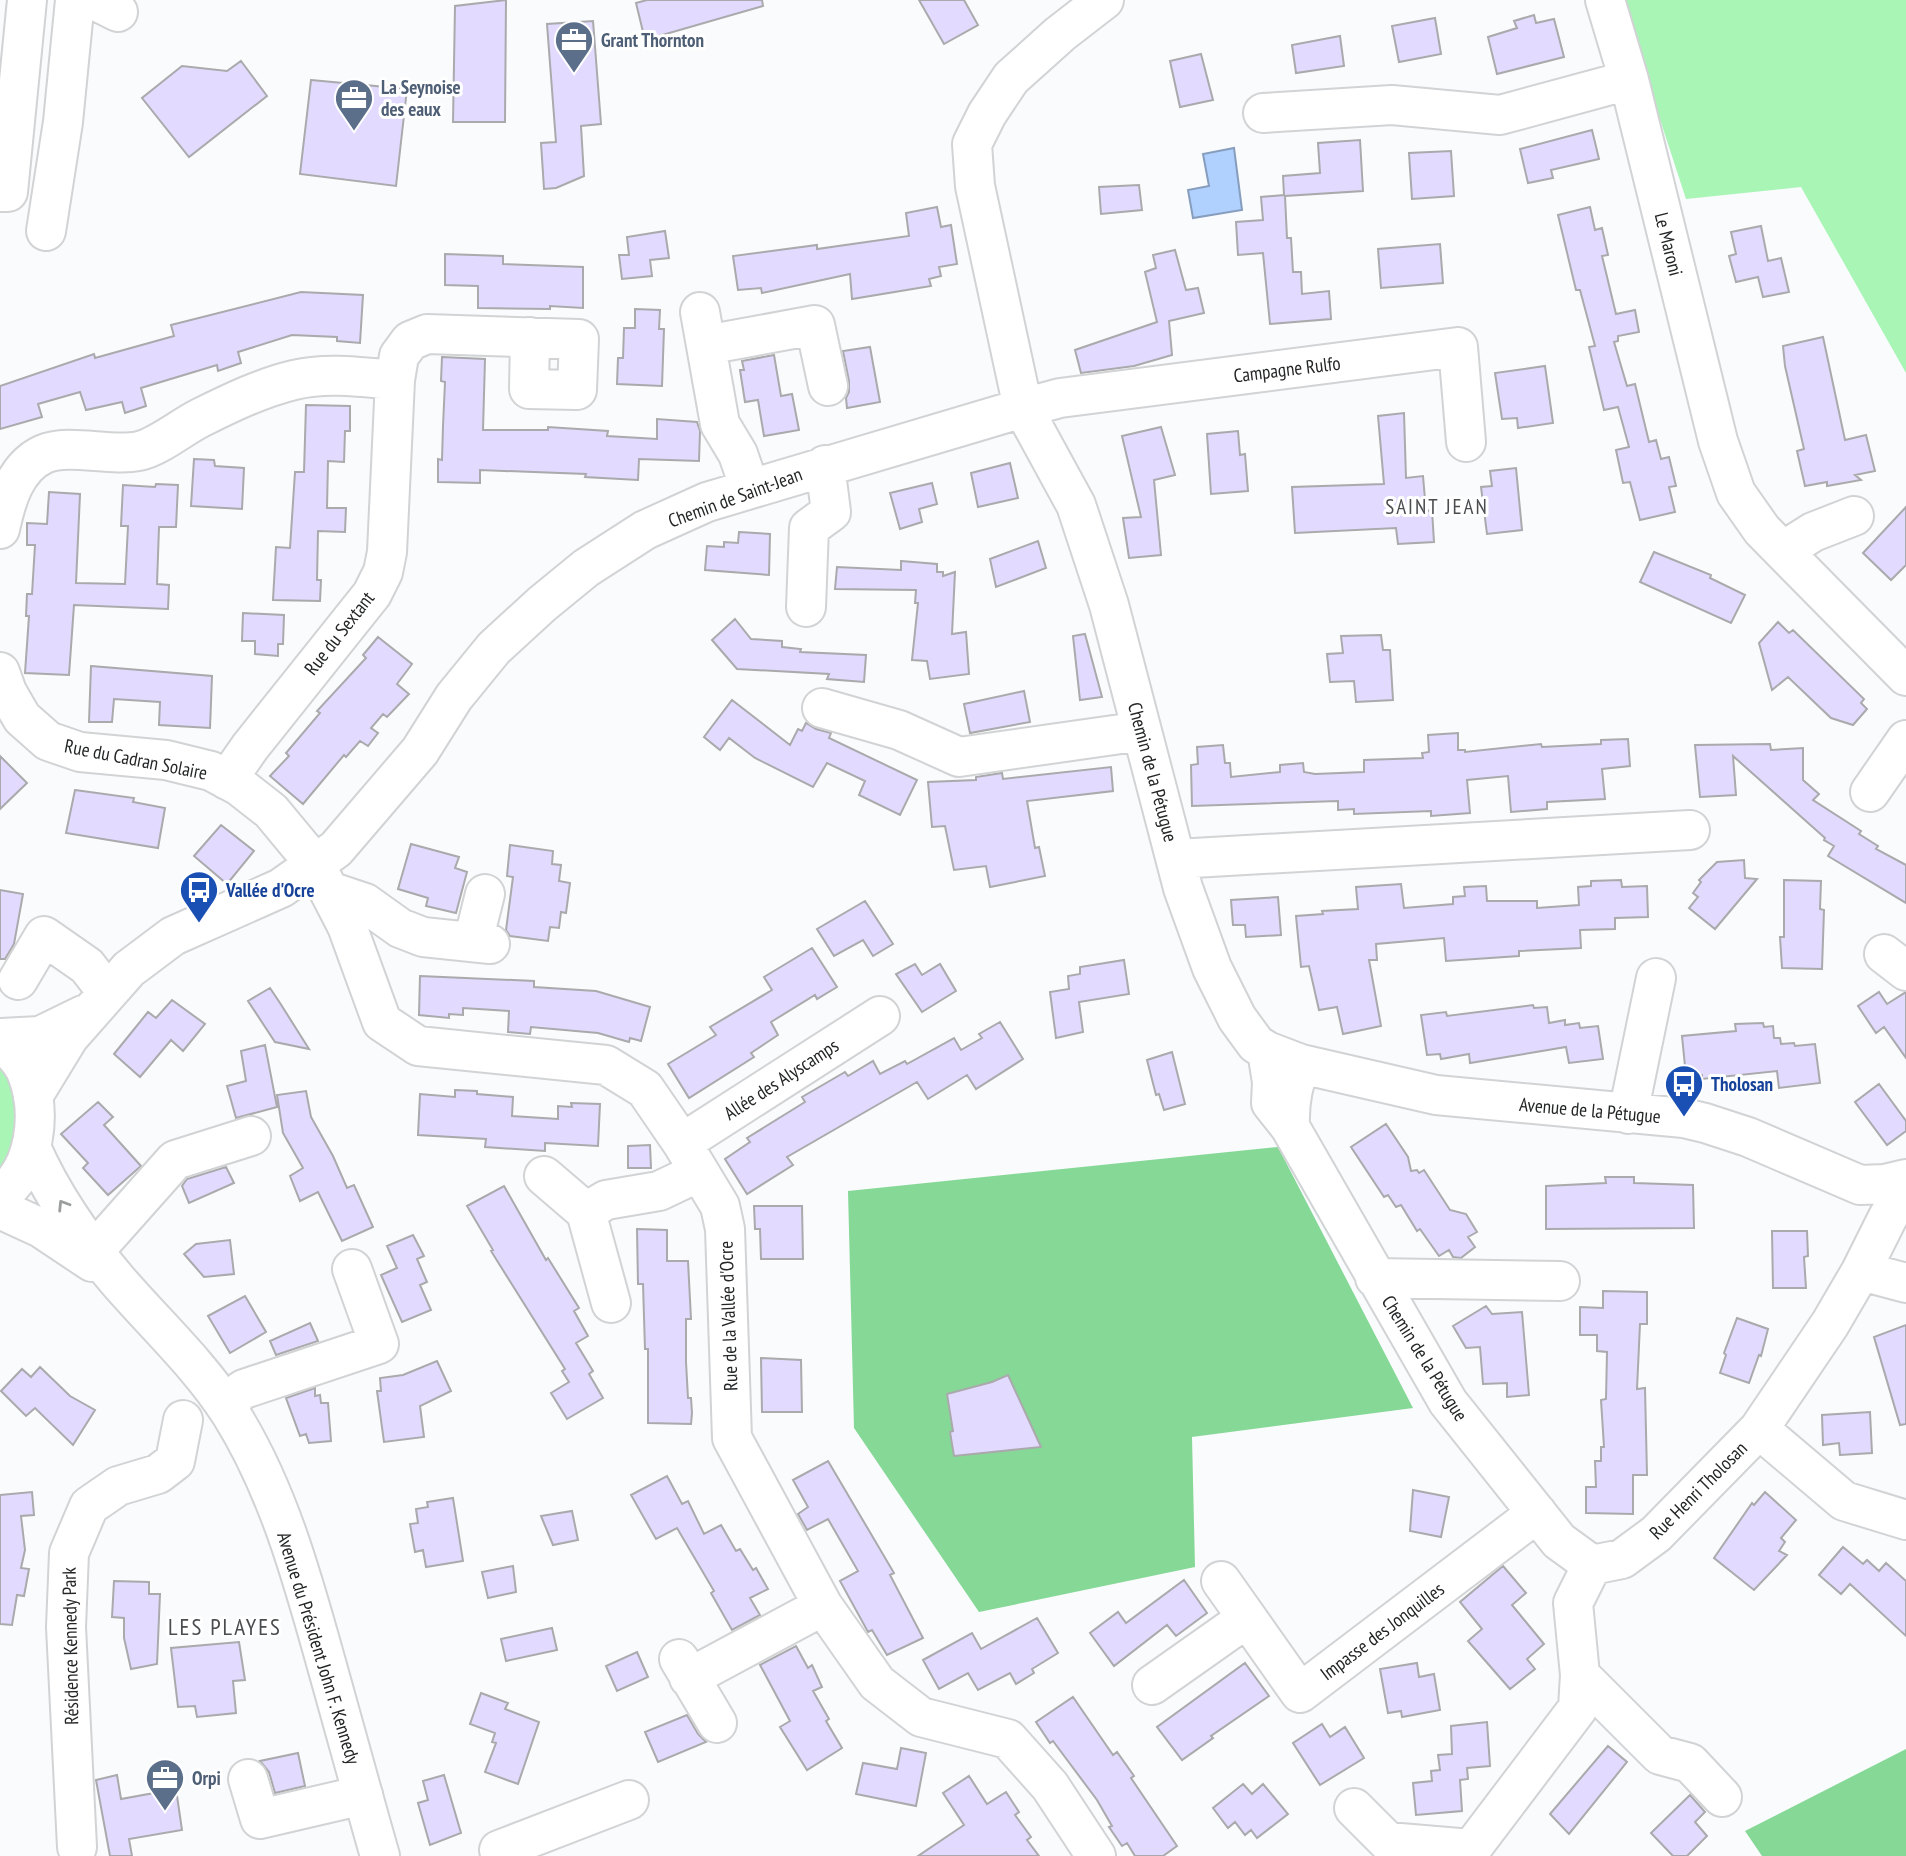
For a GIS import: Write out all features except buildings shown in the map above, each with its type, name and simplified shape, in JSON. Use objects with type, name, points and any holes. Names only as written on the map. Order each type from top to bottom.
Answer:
[{"type":"street","points":[[0,192],[8,192],[27,0]]},
{"type":"street","points":[[46,231],[66,172],[75,0]]},
{"type":"street","points":[[1023,408],[975,186],[972,144],[987,114],[1011,78],[1060,34],[1104,0]]},
{"type":"street","name":"Le Maroni","points":[[1605,0],[1629,80],[1718,441],[1736,493],[1762,530],[1906,676]]},
{"type":"street","points":[[1263,113],[1392,105],[1500,115],[1629,80]]},
{"type":"street","points":[[750,489],[738,454],[720,424],[703,328],[815,325],[828,386]]},
{"type":"street","name":"Rue du Sextant","points":[[228,780],[250,747],[372,594],[383,572],[387,552],[395,380],[399,356],[410,341],[427,334],[530,337]]},
{"type":"street","name":"Campagne Rulfo","points":[[1023,408],[1060,398],[1458,347],[1466,442]]},
{"type":"street","points":[[0,529],[6,500],[24,468],[45,453],[79,450],[111,454],[142,450],[242,397],[296,379],[335,376],[395,380]]},
{"type":"street","name":"Chemin de Saint-Jean","points":[[33,1096],[69,1037],[129,969],[173,936],[281,888],[322,878],[336,849],[420,751],[454,697],[494,648],[586,568],[645,530],[707,502],[1023,408]]},
{"type":"street","name":"Chemin de la Pétugue","points":[[1023,408],[1076,505],[1109,606],[1183,888],[1212,968],[1237,1018],[1256,1044],[1284,1058],[1272,1082],[1271,1103],[1290,1127],[1448,1402],[1559,1541],[1592,1565]]},
{"type":"street","points":[[806,607],[809,528],[831,512],[825,465]]},
{"type":"street","points":[[1783,551],[1813,532],[1854,516]]},
{"type":"street","name":"Rue du Cadran Solaire","points":[[0,672],[7,692],[23,718],[48,741],[80,752],[166,760],[211,771],[271,811],[322,878]]},
{"type":"street","points":[[822,708],[899,730],[959,757],[1142,731]]},
{"type":"street","points":[[1870,792],[1906,740]]},
{"type":"street","points":[[1176,859],[1690,830]]},
{"type":"street","points":[[322,878],[365,903],[400,928],[423,937],[482,943],[485,894]]},
{"type":"street","name":"Rue de la Vallée d'Ocre","points":[[322,878],[347,926],[382,1022],[418,1046],[606,1065],[645,1089],[720,1206],[725,1229],[732,1438],[823,1605],[877,1683],[921,1717],[1008,1738],[1051,1786],[1096,1856]]},
{"type":"street","points":[[18,980],[44,936],[87,966],[99,1001]]},
{"type":"street","points":[[1628,1114],[1656,978]]},
{"type":"street","name":"Chemin de Saint-Jean","points":[[0,1039],[40,1036],[61,1027],[99,1001]]},
{"type":"street","name":"Allée des Alyscamps","points":[[586,1212],[606,1200],[659,1191],[691,1157],[880,1016]]},
{"type":"street","points":[[0,1039],[16,1055],[27,1073],[33,1096],[34,1123],[31,1147],[24,1168],[0,1195]]},
{"type":"street","name":"Avenue de la Pétugue","points":[[1284,1058],[1436,1095],[1684,1118],[1748,1137],[1841,1179],[1881,1211],[1906,1283]]},
{"type":"street","points":[[95,1250],[175,1160],[251,1136]]},
{"type":"street","name":"Avenue du Président John F. Kennedy","points":[[31,1147],[42,1172],[95,1250],[117,1280],[188,1356],[228,1410],[264,1473],[306,1590],[380,1856]]},
{"type":"street","points":[[544,1176],[586,1212],[611,1303]]},
{"type":"street","name":"Avenue du Président John F. Kennedy","points":[[0,1209],[41,1227],[117,1280]]},
{"type":"street","name":"Rue Henri Tholosan","points":[[1592,1565],[1622,1559],[1656,1534],[1759,1429],[1830,1324],[1881,1211]]},
{"type":"street","points":[[188,1356],[183,1420],[228,1410],[244,1389],[379,1344],[352,1269]]},
{"type":"street","points":[[1375,1278],[1560,1281]]},
{"type":"street","name":"Résidence Kennedy Park","points":[[77,1847],[66,1627],[69,1553],[89,1506],[118,1486],[158,1474],[175,1461],[183,1420]]},
{"type":"street","points":[[1759,1429],[1844,1501],[1906,1520]]},
{"type":"street","name":"Impasse des Jonquilles","points":[[1221,1581],[1300,1693],[1537,1513]]},
{"type":"street","points":[[1354,1808],[1388,1842],[1469,1853],[1578,1708],[1580,1675],[1573,1603],[1592,1565]]},
{"type":"street","points":[[717,1723],[684,1669],[823,1605]]},
{"type":"street","points":[[1152,1685],[1247,1618]]},
{"type":"street","points":[[1580,1675],[1660,1755],[1690,1763],[1721,1797]]},
{"type":"street","points":[[248,1779],[260,1819],[363,1795]]},
{"type":"street","points":[[501,1856],[499,1850],[629,1800]]},
{"type":"green space","points":[[1621,0],[1906,0],[1906,373],[1801,187],[1686,199]]},
{"type":"green space","points":[[0,1040],[33,1096],[0,1195]]},
{"type":"green space","points":[[1278,1147],[1413,1408],[1192,1437],[1195,1567],[979,1612],[854,1428],[848,1191]]},
{"type":"green space","points":[[1906,1749],[1906,1856],[1762,1856],[1745,1831]]},
{"type":"water","points":[[1234,148],[1242,210],[1193,218],[1188,190],[1209,186],[1203,154]]},
{"type":"place","name":"Grant Thornton","points":[[574,74]]},
{"type":"place","name":"La Seynoise des eaux","points":[[354,132]]},
{"type":"place","name":"Vallée d'Ocre","points":[[199,924]]},
{"type":"place","name":"Tholosan","points":[[1684,1118]]},
{"type":"place","name":"Orpi","points":[[165,1812]]},
{"type":"district","name":"SAINT JEAN","points":[[1437,506]]},
{"type":"district","name":"LES PLAYES","points":[[225,1626]]}]
